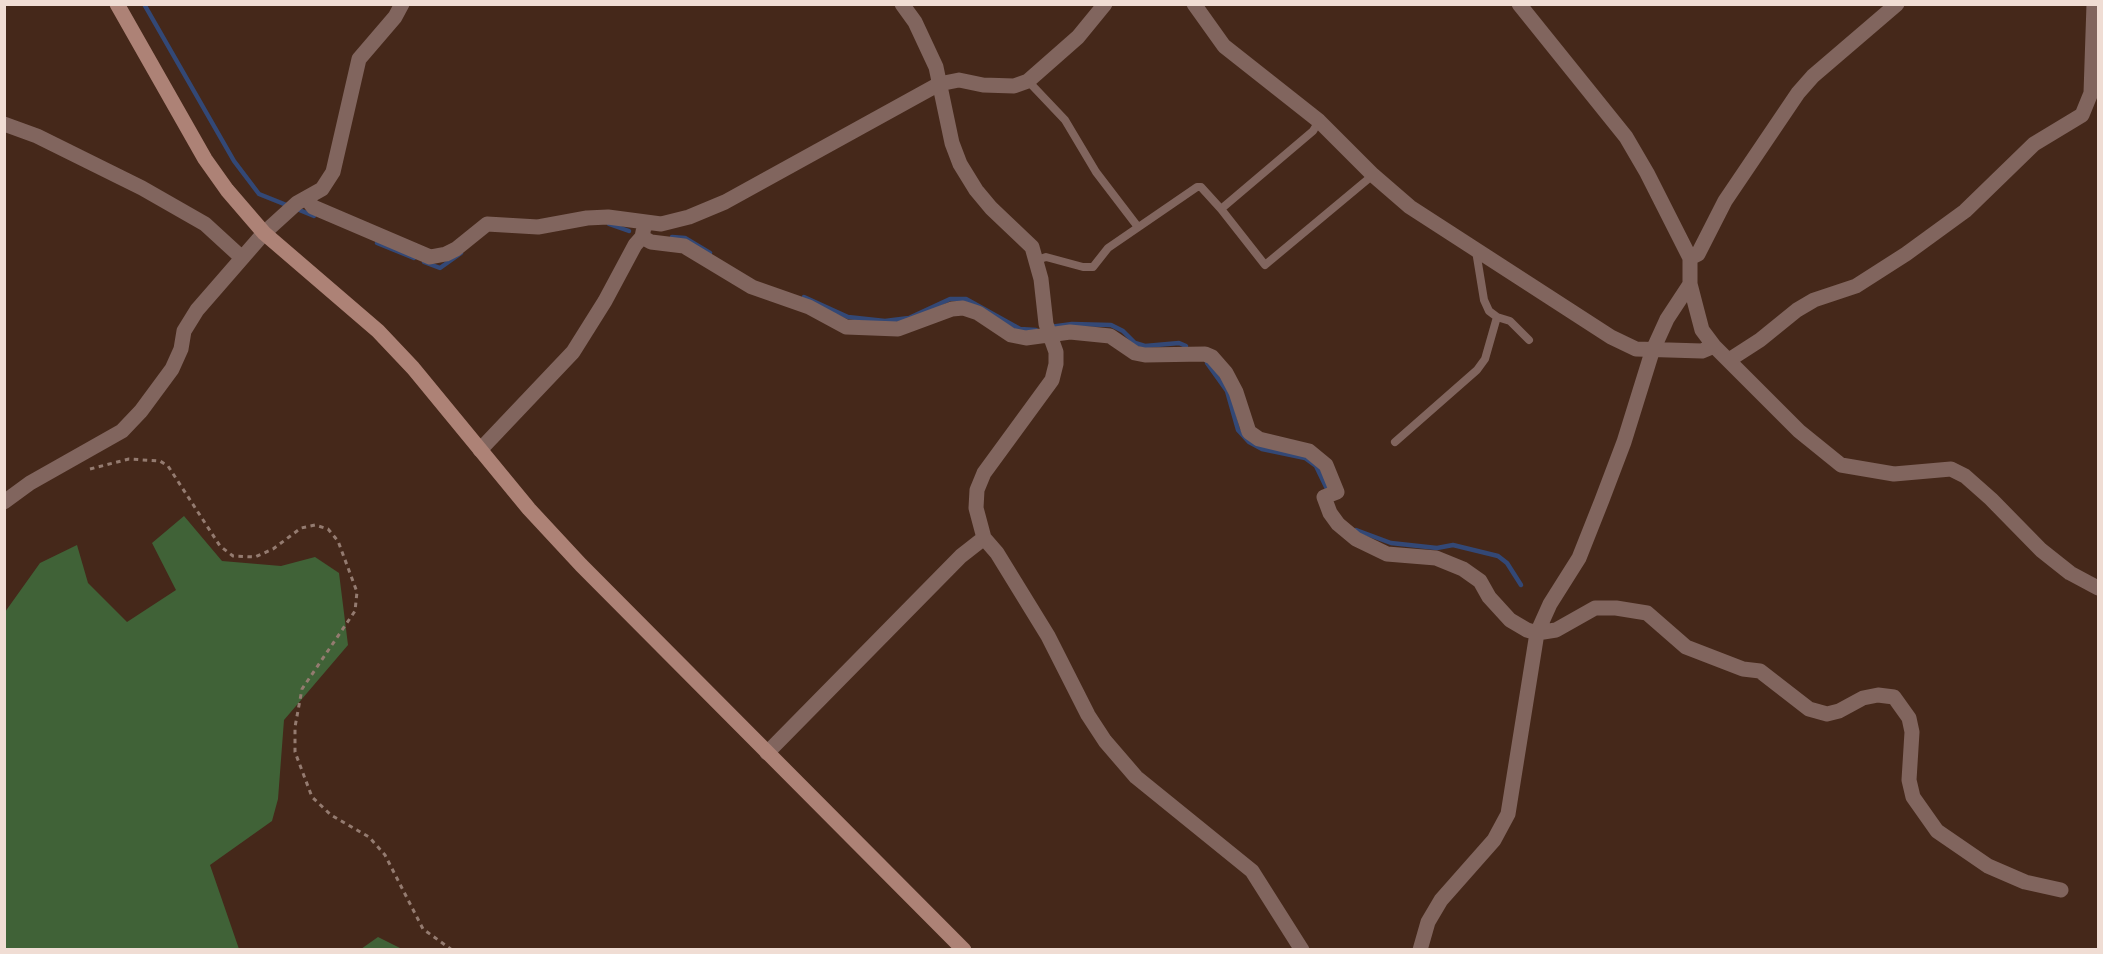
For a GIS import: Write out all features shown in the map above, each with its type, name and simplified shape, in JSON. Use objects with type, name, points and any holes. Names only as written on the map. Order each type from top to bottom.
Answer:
[{"type":"street","points":[[117,4],[205,159],[227,190],[264,233],[378,331],[413,368],[480,450],[581,565],[964,950]]},
{"type":"street","points":[[4,502],[30,483],[122,431],[141,411],[172,369],[181,349],[184,331],[197,310],[264,233],[297,205],[322,189],[333,172],[359,59],[395,17],[402,4]]},
{"type":"street","points":[[902,4],[927,44],[939,84],[952,143],[960,164],[976,190],[1032,247],[1037,260],[1056,364],[1052,380],[984,473],[977,490],[976,508],[984,538],[997,553],[1048,636],[1088,715],[1105,741],[1136,777],[1252,871],[1302,950]]},
{"type":"street","points":[[480,450],[573,352],[643,231],[689,217],[724,202],[939,84],[959,80],[984,85],[1014,86],[1028,81],[1078,38],[1105,4]]},
{"type":"street","points":[[1194,4],[1224,46],[1319,121],[1373,175],[1410,207],[1611,338],[1636,349],[1652,352],[1702,351],[1714,346]]},
{"type":"street","points":[[1519,4],[1626,137],[1690,258],[1690,284],[1702,330],[1714,346],[1799,431],[1841,465],[1894,474],[1951,469],[1965,476],[1992,499],[2041,550],[2070,573],[2098,588]]},
{"type":"street","points":[[1690,258],[1698,254],[1725,201],[1798,93],[1813,76],[1897,4]]},
{"type":"street","points":[[1729,360],[1760,340],[1797,310],[1814,300],[1856,286],[1906,254],[1965,211],[2034,144],[2082,115],[2091,93],[2094,4]]},
{"type":"street","points":[[4,124],[37,136],[142,188],[205,224],[241,257]]},
{"type":"street","points":[[297,205],[314,207],[430,257],[446,254],[456,249],[487,224],[538,227],[587,218],[608,217],[643,231],[651,242],[684,246],[752,287],[808,308],[846,327],[898,328],[952,309],[963,308],[978,313],[1011,335],[1026,338],[1048,330],[1110,336],[1135,353],[1205,354],[1212,357],[1226,373],[1236,392],[1249,432],[1259,439],[1309,451],[1326,465],[1336,492],[1324,497],[1330,513],[1338,524],[1356,539],[1399,557],[1436,558],[1448,561],[1480,581],[1489,597],[1510,620],[1537,633],[1567,626],[1595,608],[1616,608],[1647,613],[1686,647],[1743,669],[1760,671],[1809,709],[1827,714],[1839,711],[1863,698],[1878,695],[1894,697],[1909,718],[1912,732],[1909,780],[1913,797],[1937,831],[1988,866],[2025,882],[2061,890]]},
{"type":"street","points":[[1420,950],[1428,922],[1441,900],[1494,840],[1508,814],[1537,633],[1550,604],[1579,558],[1624,442],[1652,352],[1667,319],[1690,284]]},
{"type":"street","points":[[767,753],[961,556],[984,538]]},
{"type":"lane","points":[[1028,81],[1065,120],[1096,172],[1138,227]]},
{"type":"lane","points":[[1221,209],[1312,131],[1319,121]]},
{"type":"lane","points":[[1037,260],[1046,257],[1083,267],[1093,267],[1108,248],[1197,187],[1202,187],[1265,265],[1373,175]]},
{"type":"lane","points":[[1476,249],[1484,300],[1489,311],[1515,325],[1529,340]]},
{"type":"lane","points":[[1395,442],[1477,370],[1485,359],[1497,317]]},
{"type":"path","points":[[85,470],[129,459],[160,461],[174,475],[220,546],[233,556],[255,557],[273,549],[301,528],[315,525],[328,529],[338,541],[357,592],[355,611],[302,689],[295,727],[295,752],[312,797],[331,815],[369,837],[385,855],[423,929],[452,950]]},
{"type":"green space","points":[[184,516],[222,561],[281,566],[315,557],[339,573],[348,645],[284,720],[278,799],[272,821],[210,865],[239,949],[5,949],[5,612],[40,563],[77,545],[88,583],[127,622],[176,590],[152,543]]},
{"type":"green space","points":[[378,937],[402,949],[361,949]]},
{"type":"waterway","points":[[144,4],[234,161],[259,194],[289,206]]},
{"type":"waterway","points":[[297,209],[314,216]]},
{"type":"waterway","points":[[609,224],[629,231]]},
{"type":"waterway","points":[[672,237],[685,238],[710,253]]},
{"type":"waterway","points":[[377,243],[414,258]]},
{"type":"waterway","points":[[424,262],[440,268],[461,253]]},
{"type":"waterway","points":[[804,297],[848,317],[885,321],[909,318],[950,299],[966,299],[1020,329],[1036,330]]},
{"type":"waterway","points":[[1050,327],[1072,324],[1111,325],[1123,331],[1135,343],[1145,346],[1179,343],[1186,346]]},
{"type":"waterway","points":[[1207,363],[1227,391],[1238,430],[1249,442],[1262,449],[1305,458],[1316,466],[1329,493]]},
{"type":"waterway","points":[[1356,530],[1391,543],[1437,548],[1453,545],[1498,556],[1507,563],[1521,585]]}]
